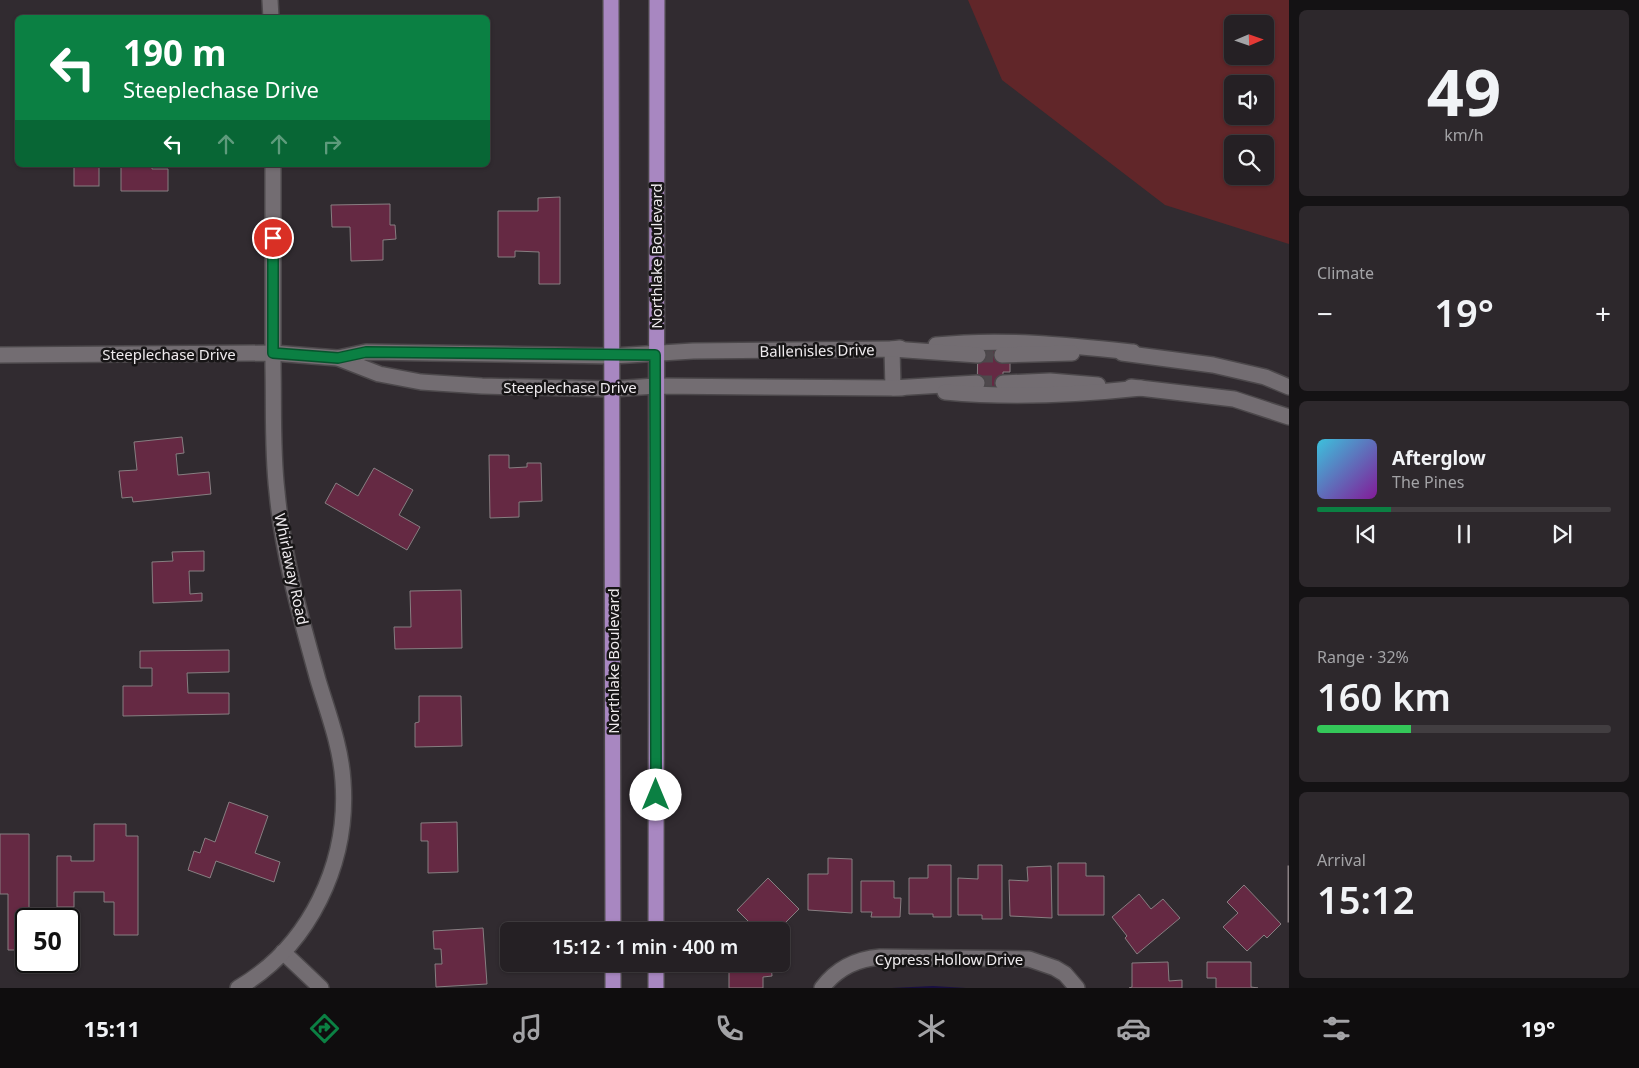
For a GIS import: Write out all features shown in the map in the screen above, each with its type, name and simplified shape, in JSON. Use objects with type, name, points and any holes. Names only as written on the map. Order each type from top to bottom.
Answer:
[{"type":"main road","name":"Northlake Boulevard","points":[[611,0],[613,922]]},
{"type":"main road","name":"Northlake Boulevard","points":[[656,922],[655,355],[657,0]]},
{"type":"main road","points":[[613,972],[613,988]]},
{"type":"main road","points":[[656,972],[656,988]]},
{"type":"street","points":[[270,0],[271,15]]},
{"type":"street","name":"Whirlaway Road","points":[[238,988],[264,970],[283,952],[312,916],[325,890],[342,836],[344,808],[339,751],[293,591],[283,541],[273,441],[272,167]]},
{"type":"street","points":[[893,388],[892,349],[968,342],[1041,342],[1133,352],[1214,365],[1265,377],[1289,387]]},
{"type":"street","name":"Ballenisles Drive","points":[[655,355],[693,351],[892,349],[978,355]]},
{"type":"street","name":"Steeplechase Drive","points":[[0,355],[273,353],[338,358],[366,352],[467,352],[613,356],[655,355]]},
{"type":"street","points":[[1002,354],[1133,352]]},
{"type":"street","points":[[1050,354],[1050,381]]},
{"type":"street","name":"Steeplechase Drive","points":[[338,358],[379,374],[421,382],[482,386],[613,389],[655,386]]},
{"type":"street","points":[[1003,383],[1050,381],[1141,388],[1234,399],[1289,417]]},
{"type":"street","points":[[893,388],[977,383]]},
{"type":"street","points":[[655,386],[893,388],[996,395],[1090,394],[1141,388]]},
{"type":"street","points":[[283,952],[320,988]]},
{"type":"street","name":"Cypress Hollow Drive","points":[[822,988],[836,972],[846,966],[857,961],[880,957],[1028,959],[1055,968],[1065,974],[1077,988]]},
{"type":"shaded area","points":[[968,0],[1289,0],[1289,244],[1165,205],[1002,80]]},
{"type":"shaded area","points":[[933,986],[966,988],[892,988]]},
{"type":"building","points":[[74,167],[99,167],[99,186],[74,186]]},
{"type":"building","points":[[121,167],[168,169],[168,191],[121,191]]},
{"type":"building","points":[[560,197],[560,284],[539,284],[539,252],[515,251],[515,257],[498,257],[498,211],[538,211],[538,198]]},
{"type":"building","points":[[390,204],[390,225],[395,225],[396,239],[383,240],[383,260],[351,261],[350,227],[332,227],[331,205]]},
{"type":"building","points":[[978,344],[1002,344],[1010,362],[1010,372],[1003,372],[1003,391],[977,392]]},
{"type":"building","points":[[182,437],[184,453],[176,454],[178,475],[209,472],[211,494],[133,502],[132,497],[122,498],[119,471],[137,470],[134,442]]},
{"type":"building","points":[[489,455],[509,455],[509,468],[527,467],[527,463],[541,463],[542,501],[519,502],[519,517],[490,518]]},
{"type":"building","points":[[374,468],[413,490],[399,515],[420,527],[407,550],[325,503],[336,483],[358,496]]},
{"type":"building","points":[[204,551],[204,571],[189,571],[190,594],[202,593],[202,601],[153,603],[152,562],[173,561],[172,552]]},
{"type":"building","points":[[461,590],[462,648],[395,649],[394,627],[411,627],[410,591]]},
{"type":"building","points":[[229,650],[229,672],[187,673],[188,693],[229,693],[229,714],[123,716],[123,686],[152,686],[152,668],[140,668],[140,651]]},
{"type":"building","points":[[419,696],[461,696],[462,746],[415,747],[415,723],[419,722]]},
{"type":"building","points":[[229,802],[268,816],[255,853],[280,862],[274,882],[216,861],[210,878],[188,870],[194,851],[200,853],[205,838],[215,842]]},
{"type":"building","points":[[457,822],[458,872],[428,873],[428,841],[421,841],[421,823]]},
{"type":"building","points":[[94,824],[126,824],[126,836],[138,836],[138,935],[114,935],[114,902],[104,902],[104,892],[74,892],[74,907],[57,907],[57,856],[71,856],[71,861],[94,861]]},
{"type":"building","points":[[0,834],[29,834],[29,908],[15,908],[15,950],[8,950],[8,894],[0,894]]},
{"type":"building","points":[[828,858],[852,859],[852,913],[808,910],[808,874],[828,874]]},
{"type":"building","points":[[1058,863],[1086,863],[1086,876],[1104,876],[1104,915],[1058,915]]},
{"type":"building","points":[[928,865],[951,865],[951,917],[933,917],[933,914],[909,914],[909,878],[928,878]]},
{"type":"building","points":[[978,865],[1002,865],[1002,919],[982,919],[982,915],[958,915],[958,878],[978,879]]},
{"type":"building","points":[[1051,866],[1052,918],[1010,916],[1009,880],[1028,881],[1027,867]]},
{"type":"building","points":[[1289,866],[1289,922],[1288,922]]},
{"type":"building","points":[[768,878],[799,909],[786,922],[749,922],[737,910]]},
{"type":"building","points":[[861,881],[894,881],[894,898],[901,898],[900,917],[871,917],[872,912],[861,912]]},
{"type":"building","points":[[1244,885],[1281,924],[1267,938],[1264,935],[1247,951],[1223,927],[1238,913],[1227,902]]},
{"type":"building","points":[[1139,894],[1151,909],[1163,899],[1180,918],[1137,954],[1125,938],[1127,936],[1112,917]]},
{"type":"building","points":[[483,928],[487,984],[436,987],[435,964],[442,964],[441,949],[434,949],[433,931]]},
{"type":"building","points":[[1168,962],[1169,981],[1182,980],[1182,988],[1129,988],[1132,987],[1132,963]]},
{"type":"building","points":[[1207,962],[1251,962],[1251,987],[1258,988],[1216,988],[1216,978],[1207,978]]},
{"type":"building","points":[[729,972],[772,972],[772,976],[763,977],[763,988],[729,988]]},
{"type":"tunnel","points":[[978,355],[1002,355]]},
{"type":"tunnel","points":[[977,383],[1003,383]]},
{"type":"route","points":[[273,238],[273,353],[338,358],[366,352],[655,355],[656,795]]}]
